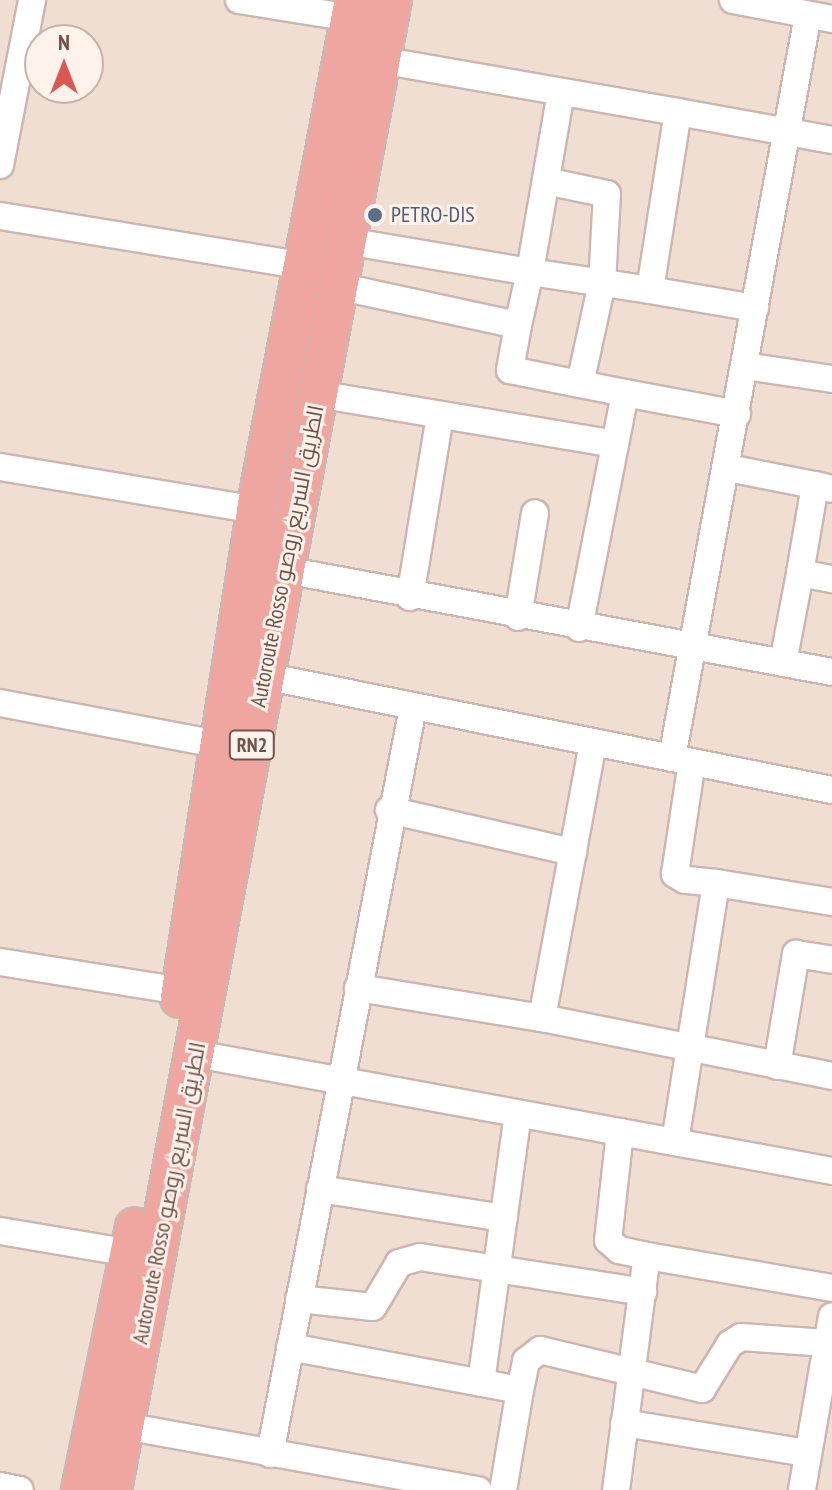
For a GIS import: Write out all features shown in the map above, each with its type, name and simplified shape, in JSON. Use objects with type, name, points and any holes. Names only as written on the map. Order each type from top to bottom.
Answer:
[{"type":"highway","name":"Autoroute Rosso الطريق السريع روصو","points":[[112,1490],[392,0]]},
{"type":"highway","name":"Autoroute Rosso الطريق السريع روصو","points":[[81,1490],[182,991],[256,510],[352,9]]},
{"type":"street","points":[[0,165],[32,0]]},
{"type":"street","points":[[239,0],[352,9]]},
{"type":"street","points":[[733,0],[774,4],[820,17],[786,131],[694,646],[682,760],[675,874],[685,880],[832,902]]},
{"type":"street","points":[[380,60],[832,140]]},
{"type":"street","points":[[561,92],[510,370],[737,414]]},
{"type":"street","points":[[650,290],[678,112]]},
{"type":"street","points":[[546,181],[607,194],[602,283],[580,384]]},
{"type":"street","points":[[0,216],[304,266]]},
{"type":"street","points":[[346,241],[755,308]]},
{"type":"street","points":[[337,286],[518,325]]},
{"type":"street","points":[[745,366],[832,379]]},
{"type":"street","points":[[579,628],[625,393]]},
{"type":"street","points":[[317,394],[615,444]]},
{"type":"street","points":[[410,597],[440,415]]},
{"type":"street","points":[[0,467],[256,510]]},
{"type":"street","points":[[728,468],[824,487],[800,573],[783,663]]},
{"type":"street","points":[[518,617],[535,513]]},
{"type":"street","points":[[285,570],[410,597],[832,672]]},
{"type":"street","points":[[800,573],[832,579]]},
{"type":"street","points":[[264,676],[832,790]]},
{"type":"street","points":[[0,703],[218,744]]},
{"type":"street","points":[[270,1454],[389,810],[413,707]]},
{"type":"street","points":[[542,1018],[593,744]]},
{"type":"street","points":[[389,810],[573,852]]},
{"type":"street","points":[[675,1142],[693,1050],[716,883]]},
{"type":"street","points":[[777,1066],[796,954],[832,960]]},
{"type":"street","points":[[0,962],[182,991]]},
{"type":"street","points":[[358,988],[542,1018],[832,1076]]},
{"type":"street","points":[[196,1054],[832,1171]]},
{"type":"street","points":[[481,1383],[518,1114]]},
{"type":"street","points":[[620,1132],[608,1240],[619,1250],[832,1288]]},
{"type":"street","points":[[320,1189],[504,1218]]},
{"type":"street","points":[[0,1231],[130,1253]]},
{"type":"street","points":[[616,1490],[647,1256]]},
{"type":"street","points":[[299,1299],[373,1307],[399,1263],[406,1259],[498,1269],[643,1292]]},
{"type":"street","points":[[802,1490],[832,1317]]},
{"type":"street","points":[[503,1490],[526,1361],[540,1350],[631,1375],[702,1389],[730,1344],[741,1337],[827,1343]]},
{"type":"street","points":[[290,1347],[520,1390]]},
{"type":"street","points":[[624,1423],[808,1453]]},
{"type":"street","points":[[125,1426],[478,1490]]},
{"type":"street","points":[[0,1486],[20,1490]]},
{"type":"shaded area","points":[[0,0],[832,0],[832,1490],[0,1490]]},
{"type":"place","name":"PETRO-DIS","points":[[375,215]]}]
